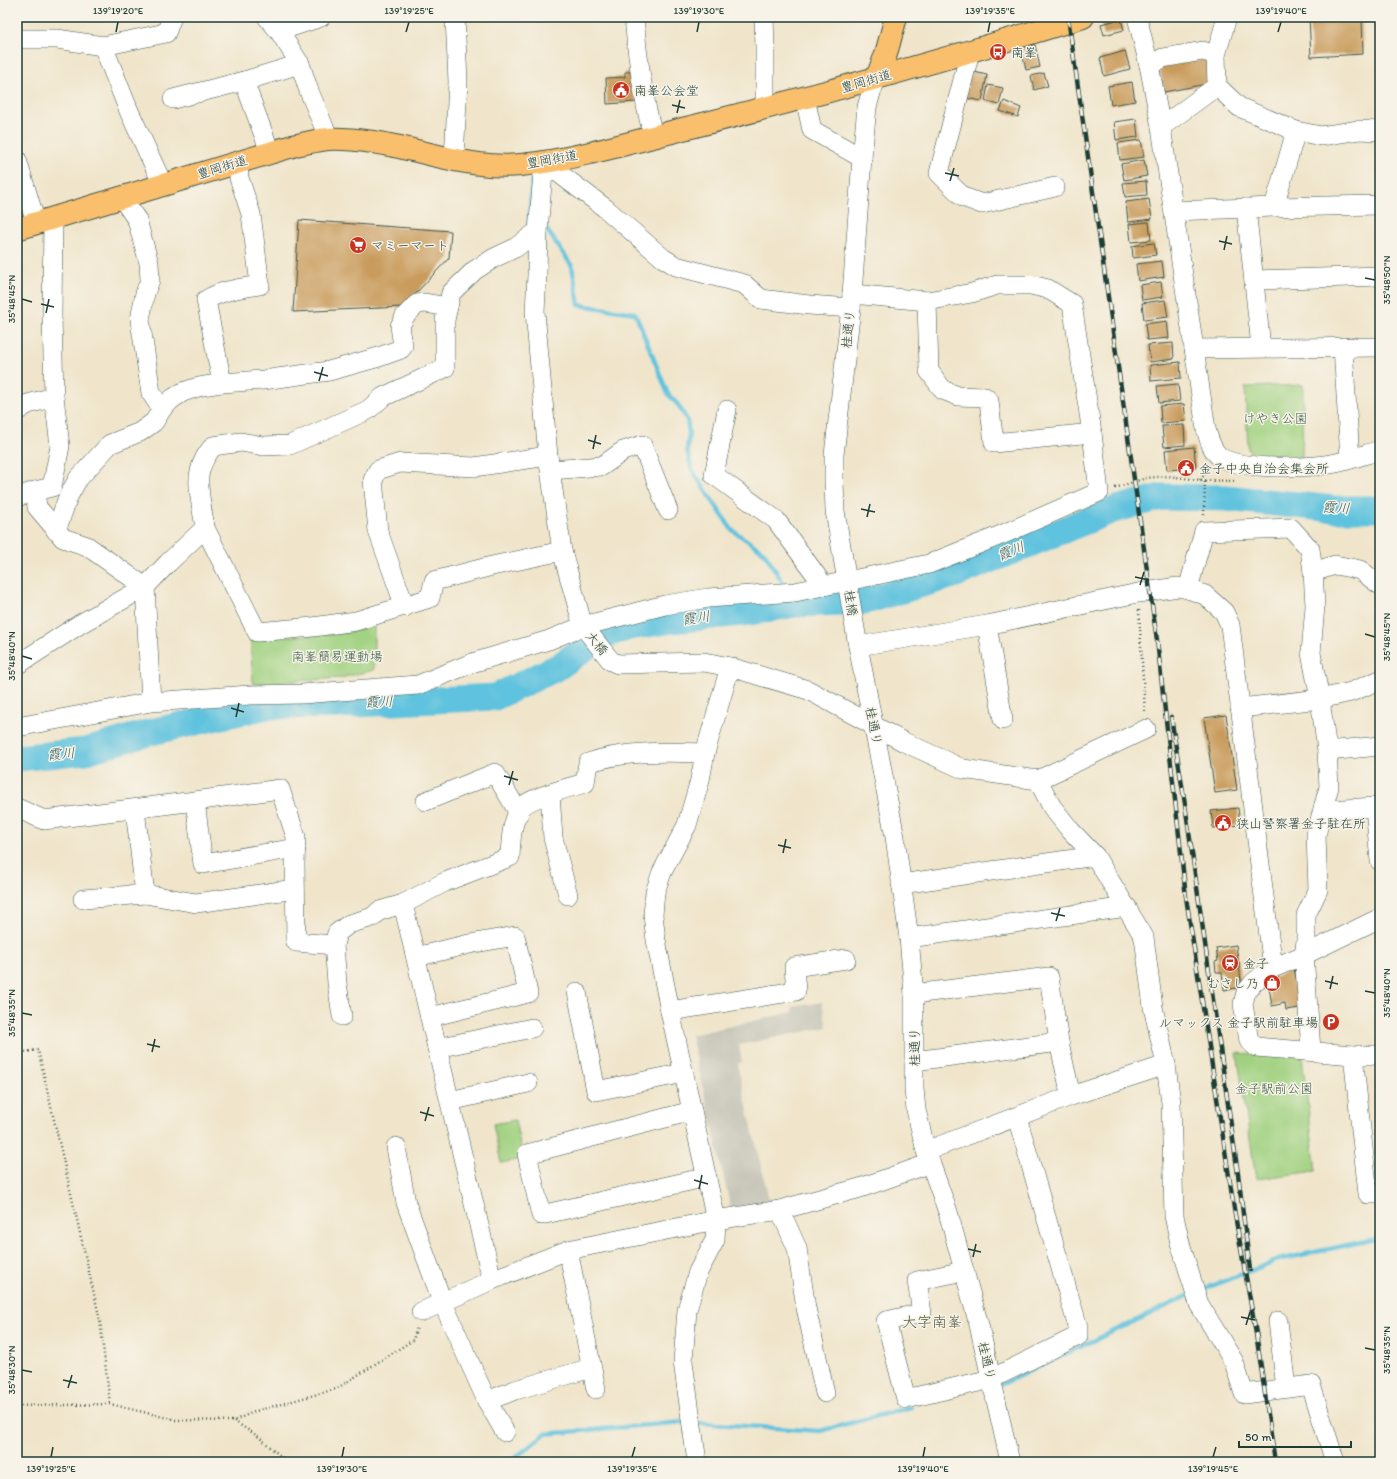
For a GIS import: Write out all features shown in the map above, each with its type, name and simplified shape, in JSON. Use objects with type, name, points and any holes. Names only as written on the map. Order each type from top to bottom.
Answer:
[{"type":"main road","points":[[877,77],[886,54],[896,17]]},
{"type":"main road","name":"豊岡街道","points":[[35,223],[238,163],[270,152],[296,145],[329,139],[375,142],[454,159],[498,165],[518,165],[571,157],[805,98],[970,52],[1083,17]]},
{"type":"street","points":[[17,39],[57,39],[103,46],[166,33],[172,17]]},
{"type":"street","points":[[321,17],[273,24],[300,64],[329,139]]},
{"type":"street","points":[[454,159],[458,82],[455,17]]},
{"type":"street","points":[[634,17],[645,102],[652,136]]},
{"type":"street","points":[[764,17],[765,108]]},
{"type":"street","points":[[1137,17],[1149,65],[1161,127],[1206,429],[1210,445],[1220,456],[1227,460],[1240,464],[1268,466],[1320,465],[1350,459],[1380,450]]},
{"type":"street","points":[[1227,17],[1216,55],[1217,86],[1238,107],[1296,131],[1321,136],[1359,130],[1380,131]]},
{"type":"street","points":[[103,46],[129,111],[163,185]]},
{"type":"street","points":[[1149,65],[1163,58],[1204,51],[1216,55]]},
{"type":"street","points":[[970,52],[939,173],[963,197],[982,204],[1055,187]]},
{"type":"street","points":[[173,99],[244,81],[300,64]]},
{"type":"street","name":"桂通り","points":[[848,582],[835,511],[834,455],[851,301],[862,158],[868,107],[877,77]]},
{"type":"street","points":[[244,81],[270,152]]},
{"type":"street","points":[[1161,127],[1217,86]]},
{"type":"street","points":[[805,98],[812,130],[862,158]]},
{"type":"street","points":[[1274,207],[1296,131]]},
{"type":"street","points":[[17,160],[35,223],[52,302],[54,397],[60,446],[56,473],[52,487],[17,497]]},
{"type":"street","points":[[544,162],[538,231],[535,312],[550,463],[562,551],[583,626]]},
{"type":"street","points":[[17,727],[151,702],[250,695],[302,694],[418,685],[472,662],[549,640],[583,626],[665,605],[708,598],[787,592],[848,582],[929,564],[1099,492],[1092,433],[1072,304],[1048,290],[1031,285],[997,285],[972,293],[928,301],[851,301],[809,305],[761,299],[744,284],[676,266],[664,258],[606,208],[544,162]]},
{"type":"street","points":[[222,382],[206,300],[236,289],[260,285],[251,214],[239,178],[238,163]]},
{"type":"street","points":[[122,198],[136,220],[149,263],[150,280],[145,293],[140,320],[151,393],[162,409]]},
{"type":"street","points":[[1174,211],[1380,205]]},
{"type":"street","points":[[1246,208],[1261,347]]},
{"type":"street","points":[[538,231],[515,248],[494,258],[475,270],[451,293],[445,320],[445,368],[383,397],[368,410],[290,445],[263,446],[241,442],[213,446],[204,458],[199,472],[200,497],[205,528],[257,632],[313,628],[356,621],[430,598],[434,581],[492,566],[562,551]]},
{"type":"street","points":[[1254,280],[1380,276]]},
{"type":"street","points":[[928,301],[929,371],[943,390],[958,396],[984,397],[989,401],[994,443],[1092,433]]},
{"type":"street","points":[[56,531],[68,498],[78,479],[110,444],[140,432],[154,422],[162,409],[172,399],[183,392],[222,382],[263,380],[329,371],[379,357],[401,349],[403,346],[400,326],[405,316],[417,304],[425,303],[448,307]]},
{"type":"street","points":[[1194,349],[1261,347],[1380,347]]},
{"type":"street","points":[[1343,347],[1350,459]]},
{"type":"street","points":[[17,411],[28,404],[54,397]]},
{"type":"street","points":[[727,410],[714,475],[776,520],[824,586]]},
{"type":"street","points":[[405,607],[378,530],[373,480],[378,470],[400,463],[474,467],[550,463],[602,466],[623,451],[642,446],[668,510]]},
{"type":"street","points":[[35,491],[37,507],[63,538],[87,546],[145,587]]},
{"type":"street","points":[[17,665],[80,624],[145,587],[205,528]]},
{"type":"street","points":[[1188,588],[1204,532],[1291,528],[1310,549],[1315,606],[1311,653],[1320,699],[1327,751],[1329,787],[1316,835],[1318,890],[1306,915],[1306,941],[1304,955],[1311,1050]]},
{"type":"street","points":[[1313,572],[1335,565],[1360,570],[1376,576]]},
{"type":"street","name":"桂橋","points":[[848,582],[855,624]]},
{"type":"street","points":[[145,587],[151,702]]},
{"type":"street","points":[[858,646],[987,625],[1138,593],[1178,587],[1188,588],[1205,595],[1224,612],[1230,625],[1273,968]]},
{"type":"street","name":"桂通り","points":[[855,624],[895,837],[909,938],[914,994],[916,1110],[929,1157],[948,1212],[964,1271],[993,1385],[1010,1462]]},
{"type":"street","points":[[987,625],[1003,720]]},
{"type":"street","name":"大橋","points":[[583,626],[611,661],[618,664],[704,662],[730,667]]},
{"type":"street","points":[[697,1462],[683,1362],[688,1310],[698,1272],[715,1240],[716,1220],[670,1011],[656,940],[653,915],[655,892],[662,872],[687,825],[700,780],[705,753],[730,667],[808,690],[904,742],[963,769],[1038,780],[1146,729]]},
{"type":"street","points":[[1240,708],[1320,699],[1351,692],[1380,680]]},
{"type":"street","points":[[1327,751],[1380,746]]},
{"type":"street","points":[[342,1016],[337,983],[334,946],[338,933],[349,924],[373,917],[379,911],[403,904],[445,882],[510,857],[510,842],[514,823],[522,807],[542,796],[585,783],[588,763],[599,758],[656,752],[705,753]]},
{"type":"street","points":[[426,801],[495,773],[519,813]]},
{"type":"street","points":[[1038,780],[1052,807],[1071,831],[1095,856],[1144,937],[1154,1007],[1166,1065],[1170,1103],[1174,1216],[1180,1243],[1199,1304],[1234,1362],[1244,1394],[1311,1385],[1335,1462]]},
{"type":"street","points":[[17,808],[44,820],[280,789],[296,836],[296,942],[334,946]]},
{"type":"street","points":[[550,794],[553,838],[568,895]]},
{"type":"street","points":[[195,801],[203,864],[296,848]]},
{"type":"street","points":[[1324,805],[1329,810],[1375,807],[1380,861]]},
{"type":"street","points":[[135,809],[145,894]]},
{"type":"street","points":[[901,884],[1095,856]]},
{"type":"street","points":[[83,899],[145,894],[196,903],[295,889]]},
{"type":"street","points":[[403,904],[492,1280]]},
{"type":"street","points":[[909,938],[1127,907]]},
{"type":"street","points":[[1380,918],[1304,955],[1273,968],[1254,982],[1246,992],[1243,1004],[1249,1041],[1256,1047],[1380,1055]]},
{"type":"street","points":[[416,957],[469,944],[515,936],[528,993],[430,1017]]},
{"type":"street","points":[[670,1011],[796,991],[794,967],[846,959]]},
{"type":"street","points":[[914,994],[1048,977],[1059,1042],[1071,1096]]},
{"type":"street","points":[[577,992],[596,1091],[684,1073]]},
{"type":"street","points":[[437,1048],[532,1028]]},
{"type":"street","points":[[914,1061],[1059,1042]]},
{"type":"street","points":[[1353,1054],[1368,1194],[1380,1194]]},
{"type":"street","points":[[421,1312],[442,1301],[568,1250],[716,1220],[780,1210],[860,1188],[1017,1117],[1071,1096],[1166,1065]]},
{"type":"street","points":[[450,1101],[528,1083]]},
{"type":"street","points":[[692,1111],[527,1154],[541,1215],[707,1177]]},
{"type":"street","points":[[964,1271],[917,1281],[922,1312],[886,1321],[906,1399],[993,1385],[1078,1336],[1078,1326],[1017,1117]]},
{"type":"street","points":[[396,1147],[406,1203],[442,1301],[487,1401],[505,1432]]},
{"type":"street","points":[[780,1210],[797,1248],[806,1308],[825,1393]]},
{"type":"street","points":[[568,1250],[596,1389]]},
{"type":"street","points":[[1278,1321],[1286,1388]]},
{"type":"street","points":[[487,1401],[515,1390],[591,1368]]},
{"type":"path","points":[[1099,492],[1146,478],[1168,476],[1205,480],[1204,521]]},
{"type":"path","points":[[1138,593],[1146,729]]},
{"type":"path","points":[[17,1053],[38,1050],[100,1320],[110,1404]]},
{"type":"path","points":[[17,1406],[110,1404],[176,1420],[234,1421],[256,1411],[336,1389],[413,1340],[421,1312]]},
{"type":"path","points":[[234,1421],[259,1437],[287,1462]]},
{"type":"shaded area","points":[[822,1002],[827,1027],[739,1045],[742,1062],[737,1064],[769,1200],[731,1209],[691,1035],[793,1012],[793,1007]]},
{"type":"green space","name":"けやき公園","points":[[1303,385],[1302,457],[1255,458],[1248,449],[1245,387]]},
{"type":"green space","name":"南峯簡易運動場","points":[[374,626],[374,670],[340,678],[253,684],[250,637],[345,633]]},
{"type":"green space","name":"金子駅前公園","points":[[1237,1053],[1302,1057],[1316,1171],[1256,1179]]},
{"type":"green space","points":[[515,1120],[523,1159],[501,1163],[493,1124]]},
{"type":"building","points":[[1309,17],[1362,17],[1363,54],[1311,57]]},
{"type":"building","points":[[1121,19],[1124,30],[1104,35],[1101,24]]},
{"type":"building","points":[[1035,45],[1040,67],[1026,70],[1021,48]]},
{"type":"building","points":[[1125,51],[1130,69],[1104,76],[1100,58]]},
{"type":"building","points":[[1208,58],[1212,83],[1164,92],[1159,67]]},
{"type":"building","points":[[970,71],[987,75],[982,101],[965,98]]},
{"type":"building","name":"南峯公会堂","points":[[625,72],[635,72],[636,102],[607,104],[606,78],[625,77]]},
{"type":"building","points":[[1044,73],[1048,86],[1034,90],[1031,76]]},
{"type":"building","points":[[1132,82],[1135,101],[1111,105],[1108,86]]},
{"type":"building","points":[[988,85],[1003,88],[999,105],[985,101]]},
{"type":"building","points":[[1004,101],[1021,108],[1018,117],[1000,111]]},
{"type":"building","points":[[1136,119],[1138,137],[1116,140],[1114,122]]},
{"type":"building","points":[[1141,140],[1144,157],[1120,160],[1118,143]]},
{"type":"building","points":[[1144,160],[1147,176],[1124,180],[1121,164]]},
{"type":"building","points":[[1146,181],[1147,195],[1125,197],[1123,183]]},
{"type":"building","points":[[1149,199],[1152,219],[1128,222],[1126,202]]},
{"type":"building","points":[[299,220],[451,231],[449,258],[403,307],[293,312]]},
{"type":"building","points":[[1149,222],[1151,240],[1131,242],[1129,224]]},
{"type":"building","points":[[1154,243],[1156,255],[1133,258],[1132,246]]},
{"type":"building","points":[[1162,261],[1164,277],[1138,281],[1136,264]]},
{"type":"building","points":[[1161,282],[1163,297],[1142,300],[1140,285]]},
{"type":"building","points":[[1165,300],[1168,317],[1144,320],[1142,303]]},
{"type":"building","points":[[1167,321],[1169,338],[1147,340],[1145,324]]},
{"type":"building","points":[[1173,343],[1174,359],[1150,362],[1148,345]]},
{"type":"building","points":[[1180,362],[1181,378],[1151,381],[1150,365]]},
{"type":"building","points":[[1178,384],[1180,401],[1159,403],[1157,386]]},
{"type":"building","points":[[1184,404],[1186,421],[1161,423],[1160,406]]},
{"type":"building","points":[[1184,425],[1185,445],[1164,447],[1162,426]]},
{"type":"building","points":[[1194,447],[1196,468],[1167,470],[1165,450]]},
{"type":"building","points":[[1226,715],[1237,790],[1215,793],[1204,718]]},
{"type":"building","points":[[1238,808],[1240,825],[1213,828],[1211,811]]},
{"type":"building","name":"金子","points":[[1236,945],[1242,987],[1224,990],[1222,972],[1216,972],[1215,962],[1218,961],[1216,948]]},
{"type":"building","points":[[1294,968],[1301,1003],[1299,1008],[1286,1010],[1285,1003],[1272,1006],[1268,980]]},
{"type":"waterway","points":[[529,226],[532,180]]},
{"type":"waterway","points":[[542,230],[547,230],[572,266],[579,305],[635,313],[668,394],[679,406],[687,420],[689,434],[687,450],[692,470],[732,530],[764,552],[786,588]]},
{"type":"waterway","name":"霞川","points":[[17,758],[86,751],[151,732],[267,706],[336,705],[495,697],[558,667],[603,635],[629,627],[673,620],[750,612],[795,604],[865,601],[956,574],[1113,510],[1161,497],[1225,498],[1335,509],[1380,509]]},
{"type":"waterway","points":[[790,596],[795,604]]},
{"type":"waterway","points":[[1199,1291],[1278,1260],[1380,1238]]},
{"type":"waterway","points":[[998,1386],[1192,1294]]},
{"type":"waterway","points":[[700,1423],[820,1431],[911,1407]]},
{"type":"waterway","points":[[510,1462],[545,1434],[683,1422]]},
{"type":"railway","points":[[1068,17],[1157,640],[1186,897],[1235,1215],[1257,1339]]},
{"type":"railway","points":[[1171,717],[1185,804],[1239,1181],[1250,1270]]},
{"type":"railway","points":[[1256,1333],[1275,1462]]},
{"type":"place","name":"南峯","points":[[998,52]]},
{"type":"place","name":"南峯公会堂","points":[[621,90]]},
{"type":"place","name":"マミーマート","points":[[358,245]]},
{"type":"place","name":"金子中央自治会集会所","points":[[1186,468]]},
{"type":"place","name":"狭山警察署金子駐在所","points":[[1223,823]]},
{"type":"place","name":"金子","points":[[1230,963]]},
{"type":"place","name":"むさし乃","points":[[1272,983]]},
{"type":"place","name":"ルマックス 金子駅前駐車場","points":[[1331,1022]]},
{"type":"district","name":"大字南峯","points":[[932,1322]]}]
